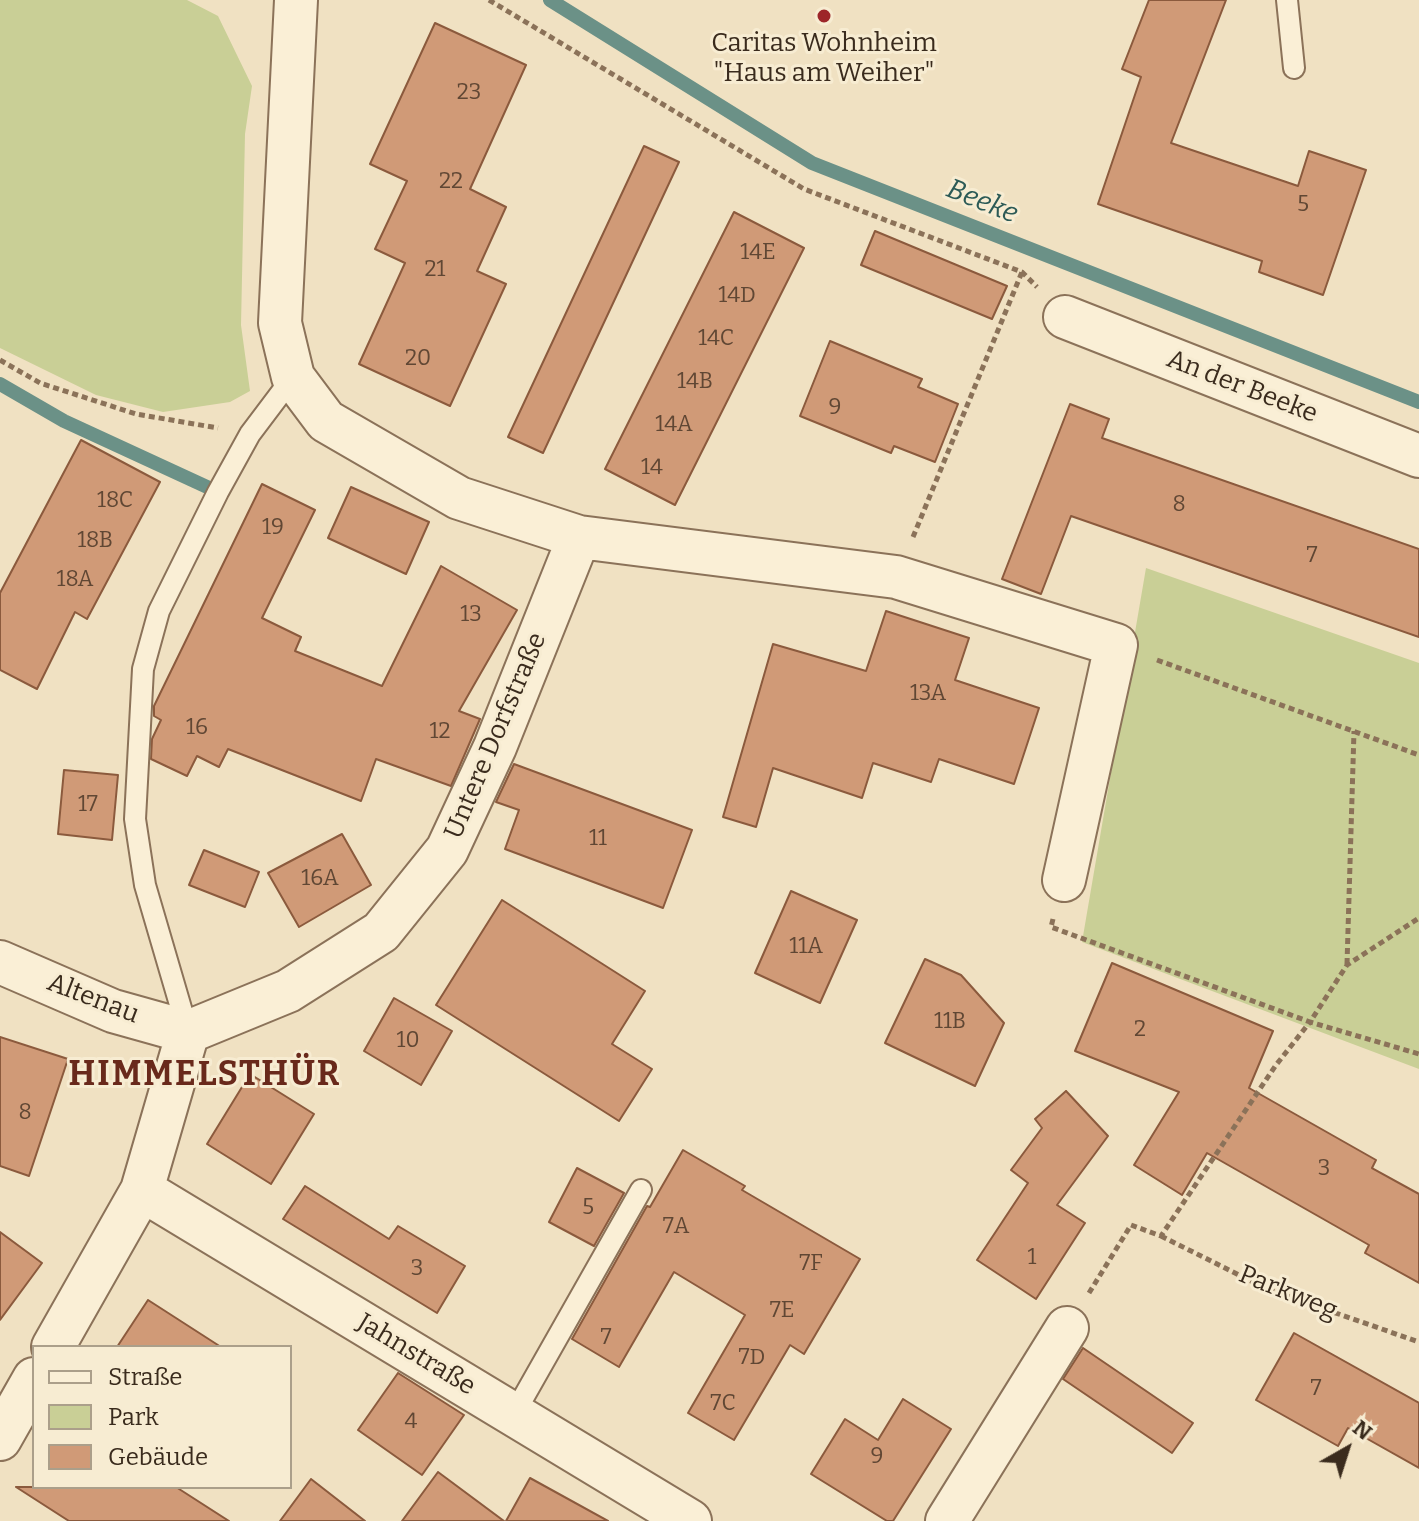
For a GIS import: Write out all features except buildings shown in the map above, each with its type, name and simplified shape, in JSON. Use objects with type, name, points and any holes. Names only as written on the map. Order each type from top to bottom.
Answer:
[{"type":"street","points":[[296,0],[280,323],[293,377],[326,421],[459,498],[579,537],[896,577],[1116,645],[1064,880]]},
{"type":"street","name":"An der Beeke","points":[[1065,317],[1419,456]]},
{"type":"street","name":"Untere Dorfstraße","points":[[188,1032],[288,991],[381,932],[447,850],[495,747],[579,537]]},
{"type":"street","name":"Altenau","points":[[0,962],[113,1011],[188,1032]]},
{"type":"street","points":[[54,1345],[142,1190],[188,1032]]},
{"type":"street","name":"Jahnstraße","points":[[142,1190],[690,1521]]},
{"type":"street","points":[[947,1521],[1067,1328]]},
{"type":"street","points":[[0,1439],[32,1383]]},
{"type":"lane","points":[[1287,0],[1294,68]]},
{"type":"lane","points":[[188,1032],[145,885],[135,819],[143,669],[159,611],[218,492],[250,434],[293,377]]},
{"type":"lane","points":[[514,1414],[641,1190]]},
{"type":"path","points":[[489,0],[804,189],[1022,272],[1065,317]]},
{"type":"path","points":[[896,577],[1022,272]]},
{"type":"path","points":[[0,360],[40,383],[136,414],[250,434]]},
{"type":"path","points":[[1116,645],[1419,755]]},
{"type":"path","points":[[1347,965],[1354,731]]},
{"type":"path","points":[[1064,880],[1051,927],[1310,1022],[1419,1054]]},
{"type":"path","points":[[1161,1236],[1347,965],[1419,918]]},
{"type":"path","name":"Parkweg","points":[[1067,1328],[1131,1225],[1161,1236],[1267,1289],[1419,1342]]},
{"type":"green space","points":[[0,0],[187,0],[218,16],[252,86],[245,134],[241,325],[250,391],[230,402],[163,412],[96,395],[0,348]]},
{"type":"green space","points":[[1146,568],[1419,663],[1419,1069],[1082,942]]},
{"type":"waterway","name":"Beeke","points":[[550,0],[812,163],[1419,402]]},
{"type":"waterway","points":[[0,384],[64,421],[218,492]]},
{"type":"place","name":"Caritas Wohnheim \"Haus am Weiher\"","points":[[824,16]]},
{"type":"district","name":"HIMMELSTHÜR","points":[[205,1076]]}]
